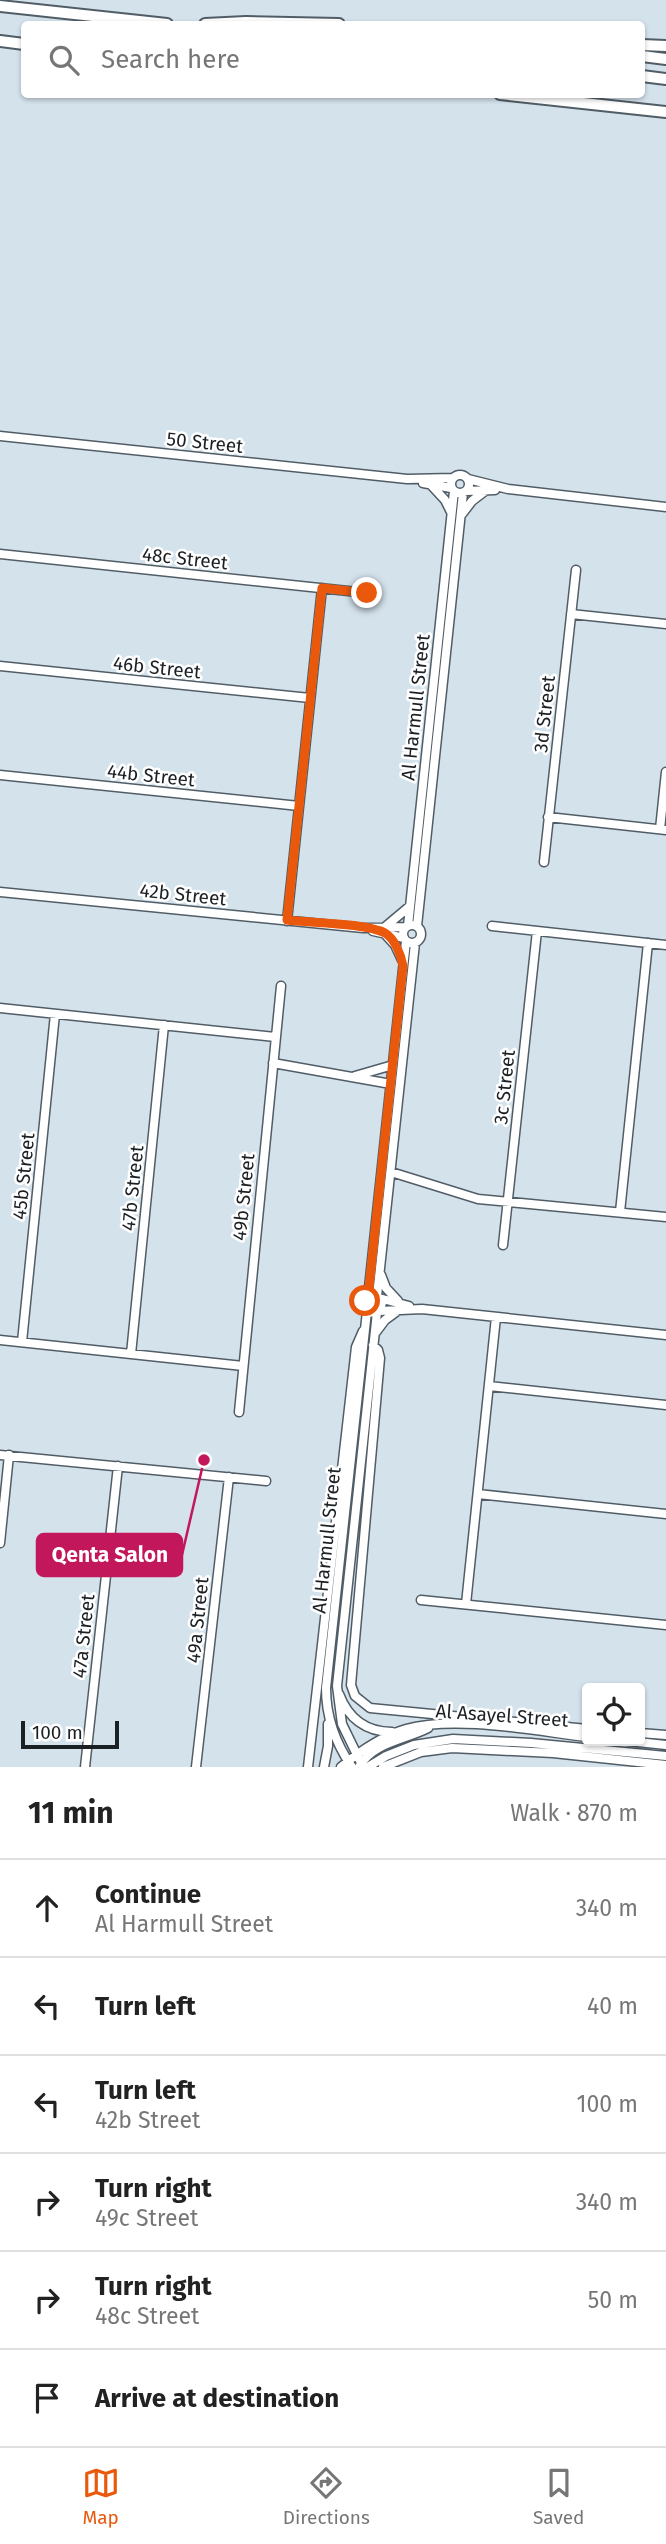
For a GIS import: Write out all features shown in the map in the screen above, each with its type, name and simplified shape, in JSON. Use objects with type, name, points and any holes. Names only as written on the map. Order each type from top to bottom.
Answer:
[{"type":"highway","points":[[0,6],[139,21]]},
{"type":"highway","points":[[0,41],[21,44]]},
{"type":"highway","points":[[645,45],[666,46]]},
{"type":"highway","points":[[645,56],[666,58]]},
{"type":"highway","points":[[645,76],[666,79]]},
{"type":"highway","points":[[537,98],[666,112]]},
{"type":"street","name":"50 Street","points":[[0,436],[407,479],[452,490]]},
{"type":"street","points":[[508,489],[465,492],[452,490],[453,478],[462,475],[508,489],[666,507]]},
{"type":"street","name":"50 Street","points":[[407,479],[453,478]]},
{"type":"street","points":[[465,492],[468,479]]},
{"type":"street","points":[[430,484],[441,494],[451,513]]},
{"type":"street","name":"Al Harmull Street","points":[[410,926],[452,490]]},
{"type":"street","points":[[461,517],[472,501],[487,490]]},
{"type":"street","name":"Al Harmull Street","points":[[410,926],[465,492]]},
{"type":"street","name":"48c Street","points":[[0,554],[367,593]]},
{"type":"street","name":"3d Street","points":[[544,862],[576,570]]},
{"type":"street","points":[[287,920],[322,588]]},
{"type":"street","points":[[571,614],[666,624]]},
{"type":"street","name":"46b Street","points":[[0,666],[310,698]]},
{"type":"street","points":[[548,817],[663,829],[666,772]]},
{"type":"street","name":"44b Street","points":[[0,775],[299,806]]},
{"type":"street","name":"42b Street","points":[[0,892],[363,928],[384,931],[409,941]]},
{"type":"street","points":[[403,966],[399,952],[384,931],[410,906]]},
{"type":"street","points":[[409,941],[422,935],[410,926]]},
{"type":"street","points":[[374,1312],[364,1303],[374,1297],[380,1271],[391,1172],[410,926]]},
{"type":"street","name":"42b Street","points":[[384,931],[410,926]]},
{"type":"street","points":[[492,926],[666,945]]},
{"type":"street","name":"3c Street","points":[[503,1245],[537,931]]},
{"type":"street","points":[[374,1297],[391,1084],[403,966],[409,941]]},
{"type":"street","points":[[620,1212],[648,943]]},
{"type":"street","name":"49b Street","points":[[239,1412],[281,986]]},
{"type":"street","points":[[0,1008],[275,1037]]},
{"type":"street","name":"45b Street","points":[[22,1342],[55,1014]]},
{"type":"street","name":"47b Street","points":[[131,1354],[164,1025]]},
{"type":"street","points":[[273,1063],[391,1084]]},
{"type":"street","points":[[352,1077],[393,1065]]},
{"type":"street","points":[[391,1172],[478,1199],[666,1217]]},
{"type":"street","points":[[380,1271],[386,1288],[402,1307]]},
{"type":"street","points":[[374,1297],[402,1307],[666,1335]]},
{"type":"street","points":[[374,1297],[382,1303],[374,1312]]},
{"type":"street","points":[[374,1312],[402,1307]]},
{"type":"street","points":[[374,1334],[385,1320],[402,1307]]},
{"type":"street","name":"Al Harmull Street","points":[[356,1765],[341,1750],[327,1710],[327,1676],[365,1329],[374,1312]]},
{"type":"street","name":"Al Harmull Street","points":[[356,1765],[342,1724],[337,1686],[355,1532],[374,1312]]},
{"type":"street","points":[[466,1604],[496,1317]]},
{"type":"street","points":[[308,1767],[356,1347],[365,1329]]},
{"type":"street","points":[[0,1340],[243,1366]]},
{"type":"street","points":[[373,1345],[380,1358],[351,1685],[358,1699],[370,1708],[582,1729]]},
{"type":"street","points":[[489,1386],[666,1405]]},
{"type":"street","points":[[0,1543],[5,1455],[266,1480]]},
{"type":"street","name":"47a Street","points":[[85,1767],[118,1466]]},
{"type":"street","name":"49a Street","points":[[197,1767],[229,1477]]},
{"type":"street","points":[[478,1494],[666,1514]]},
{"type":"street","points":[[355,1532],[364,1520]]},
{"type":"street","points":[[421,1600],[666,1625]]},
{"type":"street","points":[[337,1686],[346,1707],[357,1721],[374,1730],[399,1732]]},
{"type":"street","points":[[324,1767],[328,1746],[327,1710]]},
{"type":"street","points":[[356,1765],[381,1747],[433,1725]]},
{"type":"street","name":"Al Asayel Street","points":[[356,1765],[399,1732],[433,1725],[476,1726],[582,1737]]},
{"type":"street","points":[[645,1733],[666,1735]]},
{"type":"street","name":"Al Asayel Street","points":[[356,1765],[429,1742],[453,1739],[484,1745],[542,1744],[666,1756]]},
{"type":"street","points":[[645,1743],[666,1745]]},
{"type":"street","points":[[383,1767],[401,1758],[431,1750],[484,1745],[666,1765]]},
{"type":"place","name":"Qenta Salon","points":[[204,1460]]},
{"type":"route","points":[[365,1301],[368,1297],[402,959],[385,934],[363,928],[287,920],[322,588],[367,593]]}]
